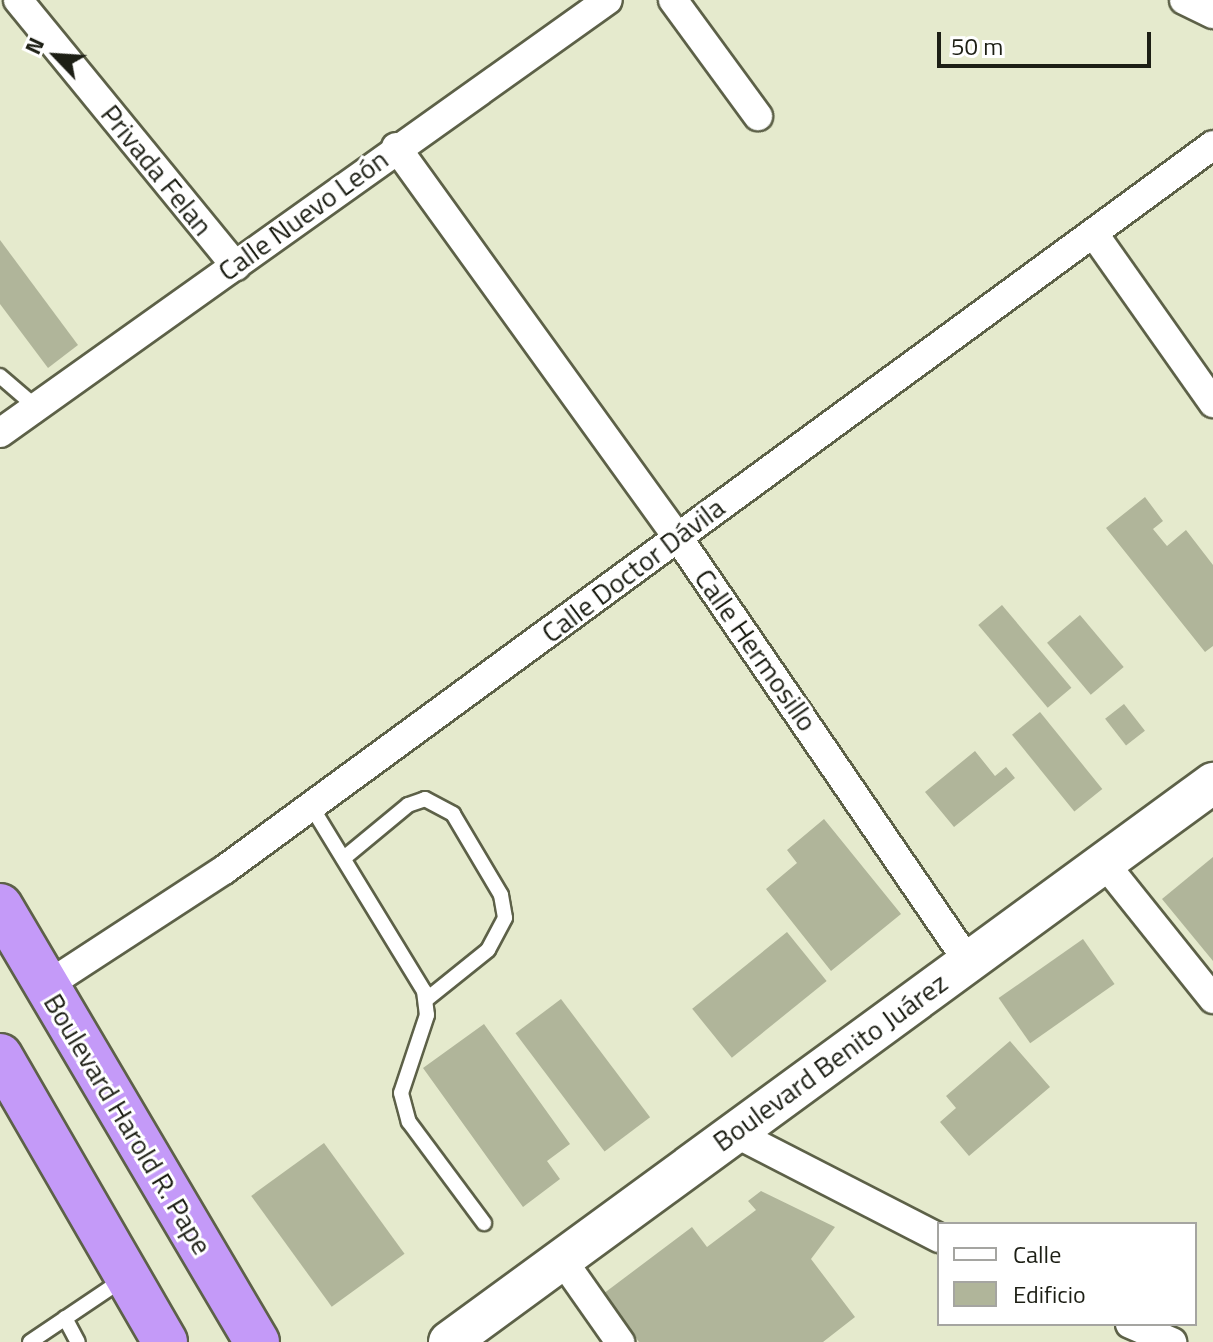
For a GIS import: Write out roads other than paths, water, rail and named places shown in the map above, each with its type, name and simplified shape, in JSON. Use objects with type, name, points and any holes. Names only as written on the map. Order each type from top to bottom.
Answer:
[{"type":"highway","name":"Boulevard Harold R. Pape","points":[[0,906],[249,1327]]},
{"type":"highway","points":[[0,1056],[165,1342]]},
{"type":"highway","points":[[249,1327],[286,1342]]},
{"type":"main road","name":"Boulevard Benito Juárez","points":[[449,1342],[1213,783]]},
{"type":"street","name":"Privada Felan","points":[[18,0],[236,266]]},
{"type":"street","name":"Calle Nuevo León","points":[[0,433],[236,266],[396,147],[608,0]]},
{"type":"street","points":[[673,0],[758,116]]},
{"type":"street","points":[[1185,0],[1213,14]]},
{"type":"street","name":"Calle Doctor Dávila","points":[[46,986],[311,806],[1213,145]]},
{"type":"street","name":"Calle Hermosillo","points":[[396,147],[677,536],[969,963]]},
{"type":"street","points":[[1094,234],[1213,403]]},
{"type":"street","points":[[1105,864],[1213,999]]},
{"type":"street","points":[[733,1132],[937,1237]]},
{"type":"street","points":[[561,1258],[620,1342]]},
{"type":"street","points":[[1135,1326],[1172,1342]]},
{"type":"lane","points":[[0,376],[36,407]]},
{"type":"lane","points":[[344,858],[408,805],[425,799],[453,814],[501,895],[505,918],[488,950],[427,999]]},
{"type":"lane","points":[[311,806],[427,999],[427,1015],[401,1093],[409,1122],[484,1223]]},
{"type":"lane","points":[[30,1342],[127,1277]]},
{"type":"lane","points":[[65,1318],[78,1342]]}]
